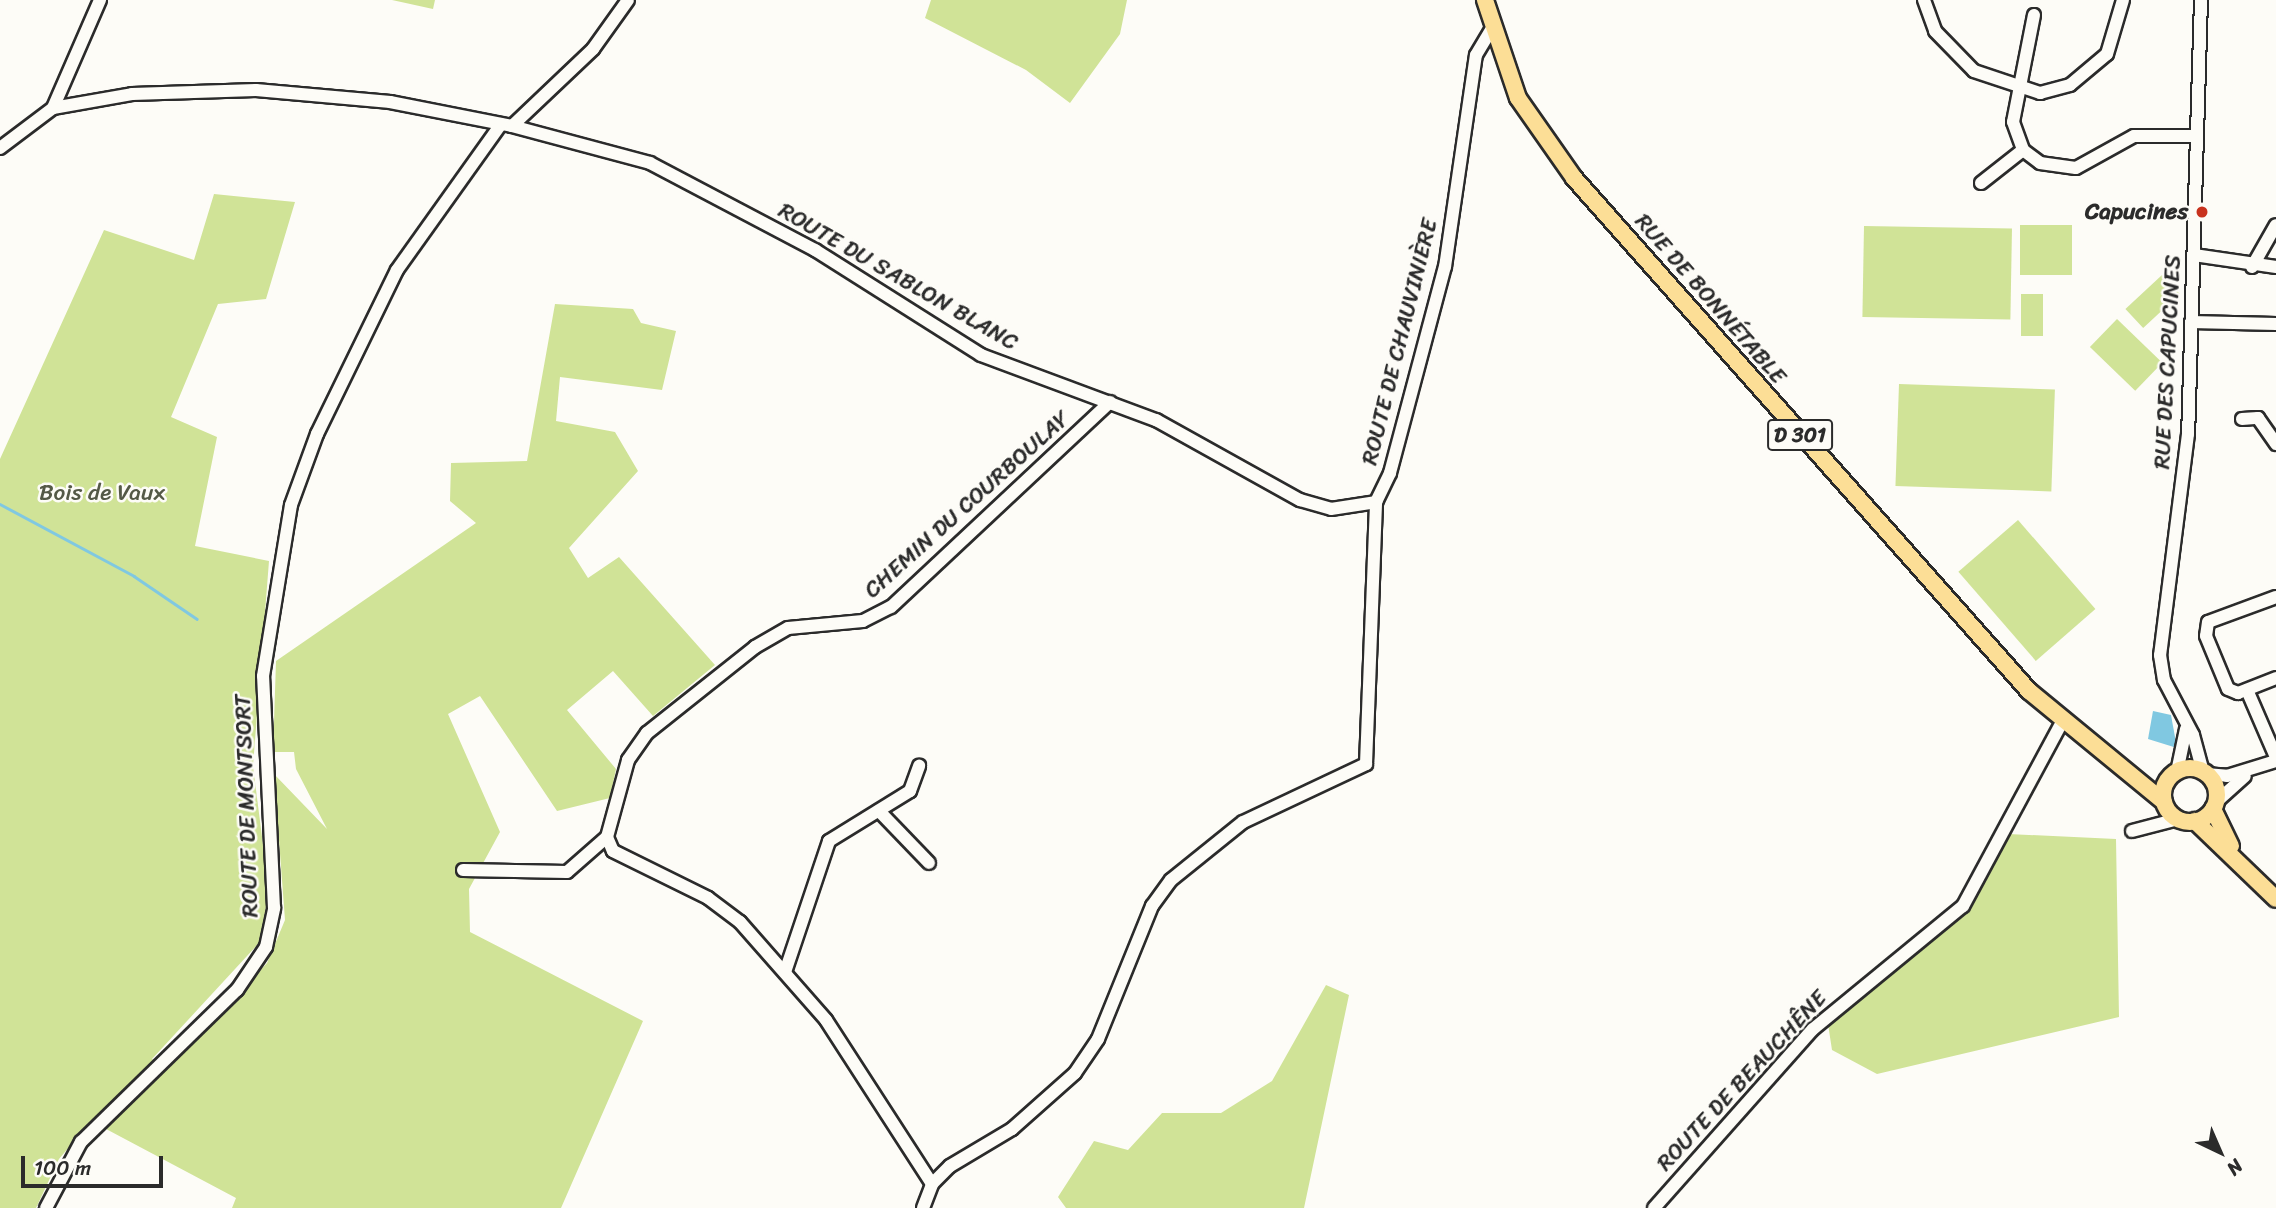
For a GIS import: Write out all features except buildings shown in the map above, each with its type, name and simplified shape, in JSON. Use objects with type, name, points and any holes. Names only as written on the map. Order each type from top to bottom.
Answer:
[{"type":"main road","name":"RUE DE BONNÉTABLE","points":[[1485,0],[1492,28],[1518,98],[1574,178],[2062,722],[2129,771],[2164,803]]},
{"type":"main road","name":"RUE DE BONNÉTABLE","points":[[2129,771],[2174,774]]},
{"type":"main road","points":[[2238,861],[2214,806],[2205,774],[2174,774],[2164,803],[2178,820],[2195,821],[2276,899]]},
{"type":"main road","points":[[2195,821],[2214,806]]},
{"type":"street","points":[[0,148],[53,108],[100,0]]},
{"type":"street","name":"ROUTE DE MONTSORT","points":[[46,1208],[81,1142],[237,989],[266,947],[274,908],[263,676],[291,505],[317,434],[397,270],[506,125],[593,49],[628,0]]},
{"type":"street","points":[[1924,0],[1949,49],[1974,71],[2017,90],[2057,91],[2086,73],[2115,42],[2123,0]]},
{"type":"street","name":"RUE DES CAPUCINES","points":[[2202,0],[2188,434],[2160,655],[2164,680],[2184,718],[2205,774]]},
{"type":"street","points":[[2034,15],[2017,90],[2013,122],[2023,150],[2057,170],[2076,169],[2133,136],[2196,136]]},
{"type":"street","name":"ROUTE DE CHAUVINIÈRE","points":[[932,1184],[1044,1104],[1074,1073],[1098,1039],[1152,906],[1171,880],[1243,822],[1366,764],[1376,502],[1390,473],[1457,196],[1476,55],[1492,28]]},
{"type":"street","name":"ROUTE DU SABLON BLANC","points":[[53,108],[132,94],[256,90],[439,109],[649,163],[815,250],[981,355],[1156,420],[1300,500],[1340,509],[1376,502]]},
{"type":"street","points":[[1981,183],[2023,150]]},
{"type":"street","points":[[2252,267],[2276,225]]},
{"type":"street","points":[[2194,255],[2252,267],[2276,267]]},
{"type":"street","points":[[2192,322],[2276,324]]},
{"type":"street","name":"CHEMIN DU COURBOULAY","points":[[607,837],[628,760],[647,733],[788,628],[863,621],[891,607],[1110,402]]},
{"type":"street","points":[[2242,419],[2258,418],[2276,443]]},
{"type":"street","points":[[2276,597],[2208,622],[2206,636],[2222,680],[2238,693],[2276,678]]},
{"type":"street","points":[[2214,806],[2225,788],[2276,759],[2247,690]]},
{"type":"street","name":"RUE DES CAPUCINES","points":[[2174,774],[2186,753],[2184,718]]},
{"type":"street","name":"ROUTE DE BEAUCHÊNE","points":[[1654,1208],[1813,1029],[1963,906],[2062,722]]},
{"type":"street","points":[[785,972],[829,841],[910,791],[919,765]]},
{"type":"street","points":[[2205,774],[2258,768]]},
{"type":"street","points":[[2149,826],[2164,803]]},
{"type":"street","points":[[879,811],[929,863]]},
{"type":"street","points":[[2132,831],[2178,820]]},
{"type":"street","points":[[463,870],[560,876],[607,837],[613,851],[708,898],[785,972],[826,1020],[932,1184],[923,1208]]},
{"type":"green space","points":[[392,0],[435,0],[433,9]]},
{"type":"green space","points":[[931,0],[1127,0],[1120,34],[1070,103],[1026,70],[925,18]]},
{"type":"green space","name":"Bois de Vaux","points":[[214,194],[295,202],[266,299],[218,304],[171,417],[217,437],[195,546],[269,561],[253,766],[269,892],[259,943],[152,1059],[168,1069],[267,963],[285,920],[274,774],[327,829],[296,769],[294,752],[273,752],[276,661],[476,523],[450,501],[451,463],[527,461],[555,304],[633,309],[641,323],[676,331],[662,390],[560,377],[556,421],[615,432],[638,471],[569,548],[588,578],[619,557],[715,665],[653,716],[613,671],[567,710],[616,769],[610,798],[557,811],[480,696],[448,714],[500,832],[469,889],[470,932],[643,1021],[561,1208],[232,1208],[236,1198],[91,1121],[59,1159],[36,1208],[0,1208],[0,459],[104,230],[194,260]]},
{"type":"green space","points":[[2020,225],[2072,225],[2072,275],[2020,275]]},
{"type":"green space","points":[[1864,226],[2012,229],[2010,320],[1862,317]]},
{"type":"green space","points":[[2162,275],[2180,294],[2143,328],[2125,309]]},
{"type":"green space","points":[[2021,294],[2043,294],[2043,336],[2021,336]]},
{"type":"green space","points":[[2117,319],[2162,363],[2135,391],[2090,347]]},
{"type":"green space","points":[[1899,384],[2055,389],[2051,491],[1895,486]]},
{"type":"green space","points":[[2018,520],[2095,609],[2036,661],[1958,572]]},
{"type":"green space","points":[[2008,834],[2116,839],[2119,1017],[1877,1074],[1832,1050],[1828,1024],[1969,910]]},
{"type":"green space","points":[[1326,985],[1349,995],[1304,1208],[1066,1208],[1058,1197],[1094,1141],[1128,1150],[1162,1113],[1221,1113],[1272,1081]]},
{"type":"water","points":[[2153,711],[2171,715],[2177,748],[2148,739]]},
{"type":"waterway","points":[[0,504],[134,576],[197,619]]},
{"type":"place","name":"Capucines","points":[[2202,212]]}]
